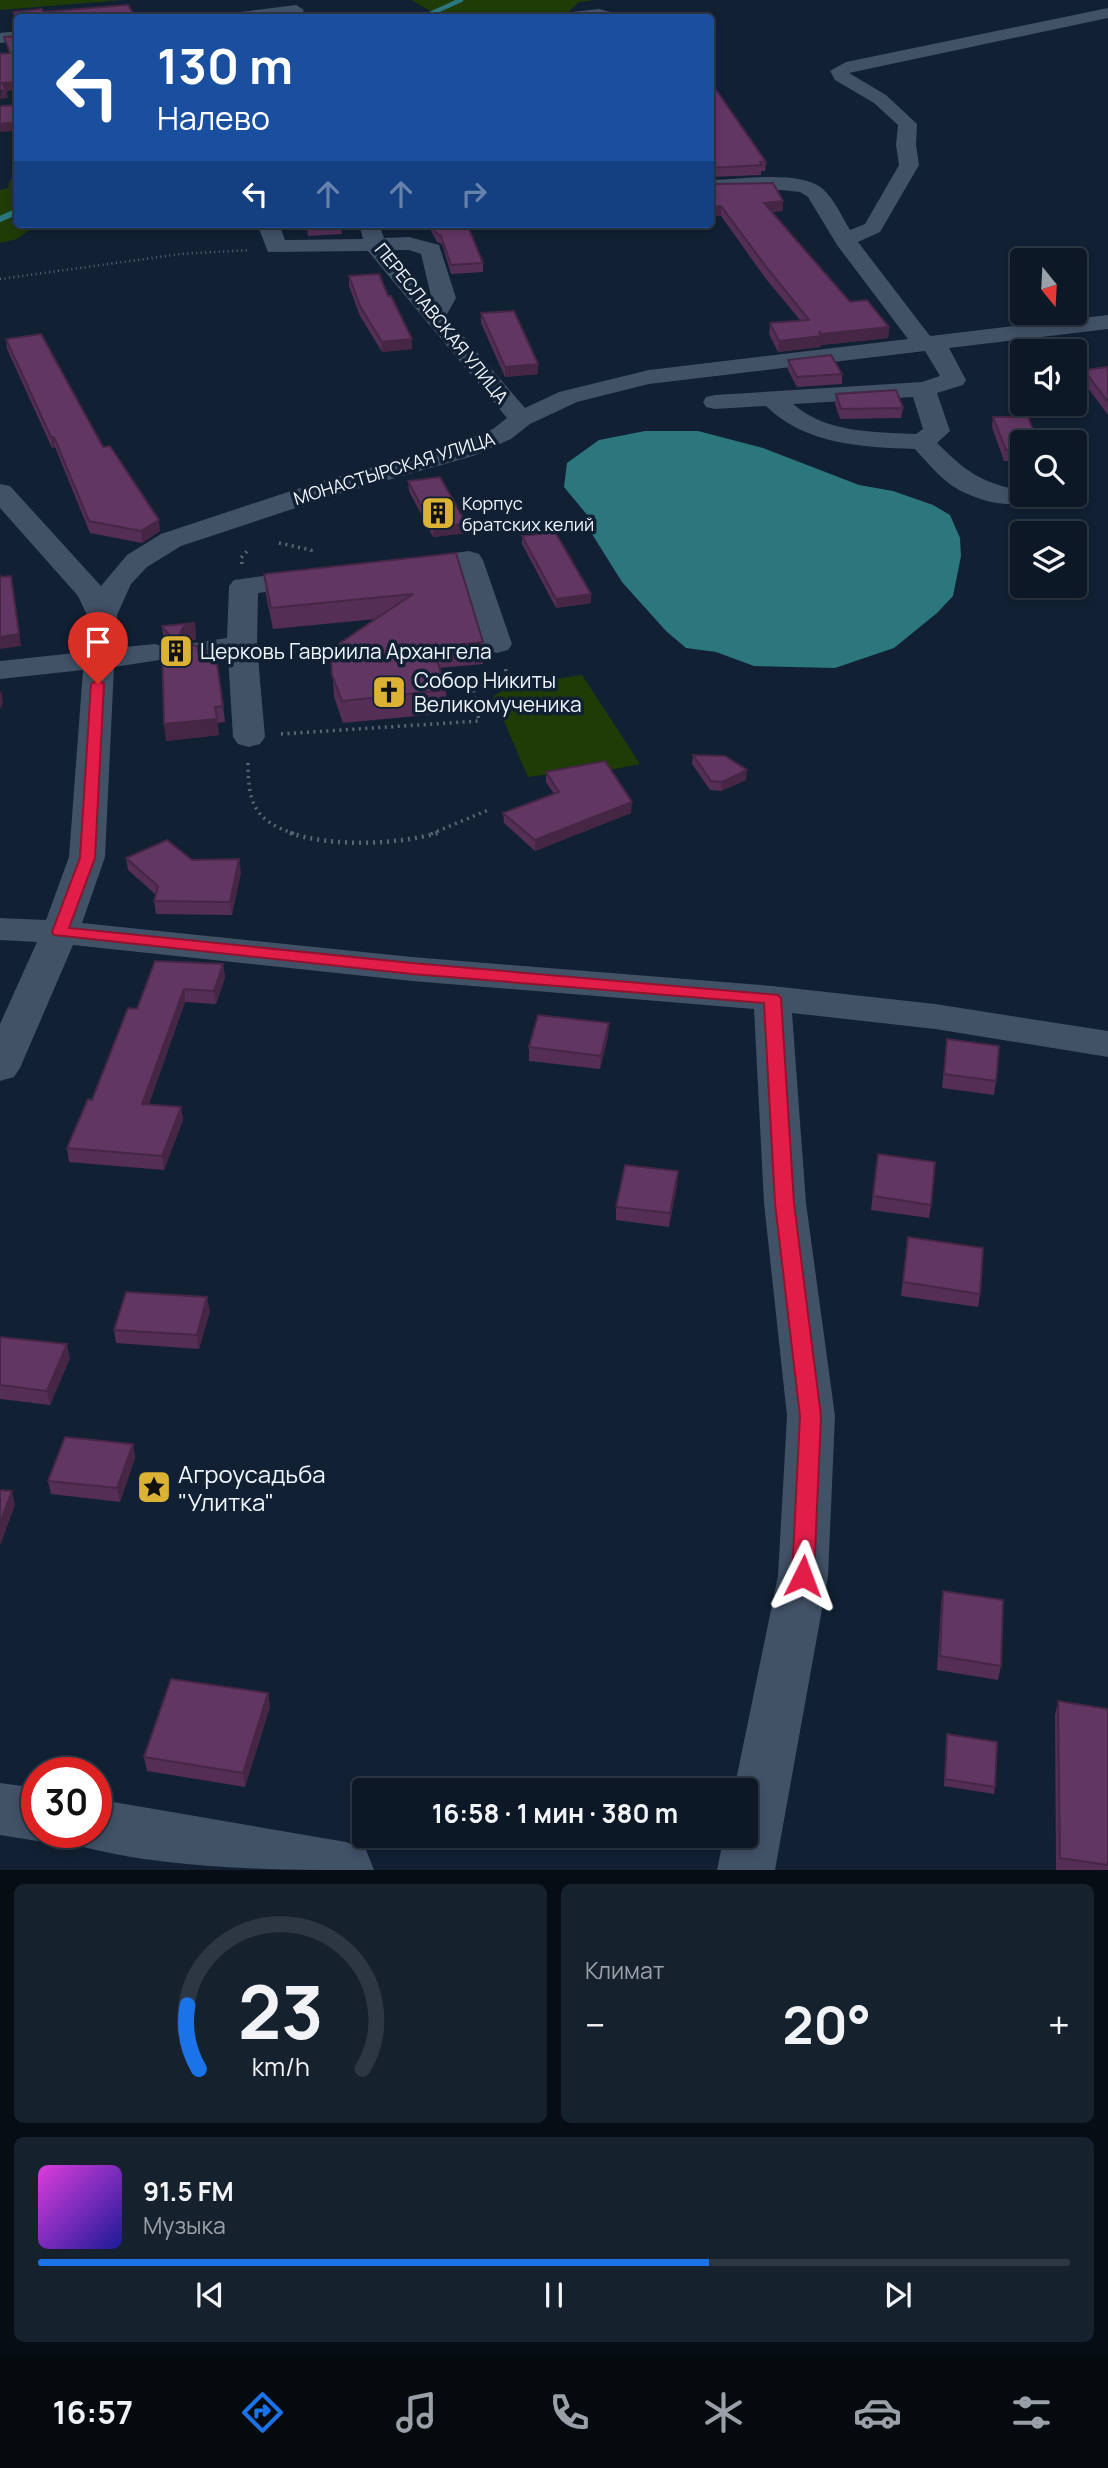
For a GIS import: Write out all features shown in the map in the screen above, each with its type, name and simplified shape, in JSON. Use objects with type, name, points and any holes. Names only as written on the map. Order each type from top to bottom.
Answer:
[{"type":"street","points":[[1069,4],[1106,14]]},
{"type":"street","points":[[264,14],[296,10]]},
{"type":"street","points":[[845,240],[873,228],[909,165],[906,145],[908,124],[880,99],[841,76],[839,71],[846,67],[1106,14]]},
{"type":"street","points":[[715,402],[865,390],[923,389],[954,380],[940,352],[927,343],[845,240],[815,193],[806,187],[789,185],[716,186]]},
{"type":"street","points":[[271,228],[276,247],[372,235],[418,244],[431,250],[445,298],[434,317]]},
{"type":"street","name":"ПЕРЕСЛАВСКАЯ УЛИЦА","points":[[372,235],[434,317],[521,419]]},
{"type":"street","name":"МОНАСТЫРСКАЯ УЛИЦА","points":[[102,615],[124,575],[137,561],[171,540],[322,490],[464,450],[502,435],[521,419],[568,397],[649,377],[1108,322]]},
{"type":"street","points":[[922,442],[937,431],[923,389]]},
{"type":"street","points":[[772,398],[783,412],[803,424],[830,432],[922,442],[958,478],[984,490],[1010,497]]},
{"type":"street","points":[[0,492],[91,593],[102,615],[87,858],[60,932],[0,1069]]},
{"type":"street","points":[[249,737],[242,652],[244,586],[469,560],[497,644]]},
{"type":"street","points":[[198,650],[242,652]]},
{"type":"street","points":[[0,670],[155,653]]},
{"type":"street","points":[[0,929],[60,932],[412,968],[772,998],[962,1019],[1108,1044]]},
{"type":"street","points":[[746,1870],[803,1576],[811,1416],[785,1203],[772,998]]},
{"type":"street","points":[[0,1809],[21,1812]]},
{"type":"street","points":[[112,1829],[346,1870]]},
{"type":"path","points":[[0,279],[181,254],[276,247]]},
{"type":"path","points":[[488,810],[433,834],[385,841],[336,841],[292,834],[264,820],[251,801],[248,777],[249,737],[479,721],[473,687],[507,675],[497,644]]},
{"type":"path","points":[[242,652],[333,648],[336,659]]},
{"type":"shaded area","points":[[0,0],[122,0],[0,10]]},
{"type":"shaded area","points":[[411,0],[594,0],[579,2],[568,12],[551,14],[436,14]]},
{"type":"shaded area","points":[[14,176],[14,228],[38,228],[17,239],[0,243],[0,190],[8,188]]},
{"type":"shaded area","points":[[645,431],[698,431],[763,448],[859,485],[893,491],[933,505],[950,515],[960,538],[961,556],[953,596],[937,613],[894,648],[835,668],[754,666],[716,652],[686,648],[666,631],[622,582],[592,534],[588,516],[564,487],[567,463],[599,440]]},
{"type":"shaded area","points":[[582,675],[640,764],[569,778],[565,772],[528,777],[493,696],[512,686]]},
{"type":"building","points":[[128,5],[134,14],[13,12],[42,9],[43,12]]},
{"type":"building","points":[[14,36],[14,82],[2,83],[6,90],[0,90],[0,54],[10,53],[4,37]]},
{"type":"building","points":[[714,87],[766,162],[760,162],[762,165],[714,168]]},
{"type":"building","points":[[14,105],[14,122],[0,124],[0,106]]},
{"type":"building","points":[[773,183],[783,201],[764,203],[850,302],[867,300],[889,327],[821,334],[819,331],[821,336],[779,341],[770,323],[809,320],[721,206],[714,207],[714,184]]},
{"type":"building","points":[[434,228],[469,228],[483,263],[451,265],[441,236]]},
{"type":"building","points":[[379,274],[412,339],[382,342],[360,306],[349,276]]},
{"type":"building","points":[[514,311],[538,364],[505,367],[481,313]]},
{"type":"building","points":[[41,334],[103,447],[110,446],[159,520],[141,531],[89,521],[54,437],[51,437],[6,339]]},
{"type":"building","points":[[831,355],[842,374],[797,377],[788,360]]},
{"type":"building","points":[[1108,367],[1108,402],[1087,374],[1087,370]]},
{"type":"building","points":[[896,390],[903,408],[841,409],[836,394]]},
{"type":"building","points":[[993,417],[1028,417],[1033,430],[1010,430],[1010,450],[1006,450]]},
{"type":"building","name":"Корпус братских келий","points":[[440,477],[466,523],[433,528],[408,481]]},
{"type":"building","points":[[555,532],[591,594],[556,599],[522,536]]},
{"type":"building","points":[[456,553],[483,642],[433,647],[446,690],[342,701],[332,675],[331,649],[413,594],[271,608],[264,574]]},
{"type":"building","points":[[0,575],[11,576],[19,634],[0,637]]},
{"type":"building","points":[[195,623],[183,627],[179,636],[184,643],[197,646],[198,652],[215,650],[223,706],[215,707],[217,719],[164,724],[162,646],[170,636],[162,626]]},
{"type":"building","points":[[693,755],[725,756],[747,770],[722,782],[711,781]]},
{"type":"building","points":[[605,761],[632,802],[535,840],[503,813],[559,792],[546,772]]},
{"type":"building","points":[[167,840],[192,860],[239,859],[230,902],[154,901],[158,886],[126,858]]},
{"type":"building","points":[[155,961],[223,964],[214,991],[184,989],[142,1104],[181,1107],[162,1156],[67,1148],[88,1099],[92,1100],[128,1008],[137,1009]]},
{"type":"building","points":[[538,1015],[609,1023],[601,1056],[529,1047]]},
{"type":"building","points":[[947,1039],[999,1046],[996,1081],[944,1074]]},
{"type":"building","points":[[878,1154],[935,1162],[931,1205],[873,1196]]},
{"type":"building","points":[[625,1165],[678,1171],[670,1213],[616,1207]]},
{"type":"building","points":[[908,1237],[983,1248],[980,1294],[903,1282]]},
{"type":"building","points":[[126,1292],[207,1297],[197,1335],[114,1330]]},
{"type":"building","points":[[0,1337],[67,1344],[47,1391],[0,1385]]},
{"type":"building","points":[[65,1437],[133,1444],[117,1488],[48,1481]]},
{"type":"building","points":[[0,1490],[12,1491],[0,1523]]},
{"type":"building","points":[[943,1591],[1003,1600],[1001,1666],[940,1656]]},
{"type":"building","points":[[171,1679],[268,1693],[243,1773],[144,1757]]},
{"type":"building","points":[[1058,1701],[1108,1709],[1108,1865],[1060,1858]]},
{"type":"building","points":[[947,1734],[997,1742],[995,1787],[945,1779]]},
{"type":"waterway","points":[[430,14],[461,0]]},
{"type":"waterway","points":[[0,219],[14,213]]},
{"type":"place","name":"Корпус братских келий","points":[[438,513]]},
{"type":"place","name":"Церковь Гавриила Архангела","points":[[176,651]]},
{"type":"place","name":"Собор Никиты Великомученика","points":[[389,692]]},
{"type":"place","name":"Агроусадьба \"Улитка\"","points":[[154,1487]]},
{"type":"route","points":[[98,684],[87,858],[60,932],[412,968],[772,998],[785,1203],[811,1416],[803,1576]]}]
